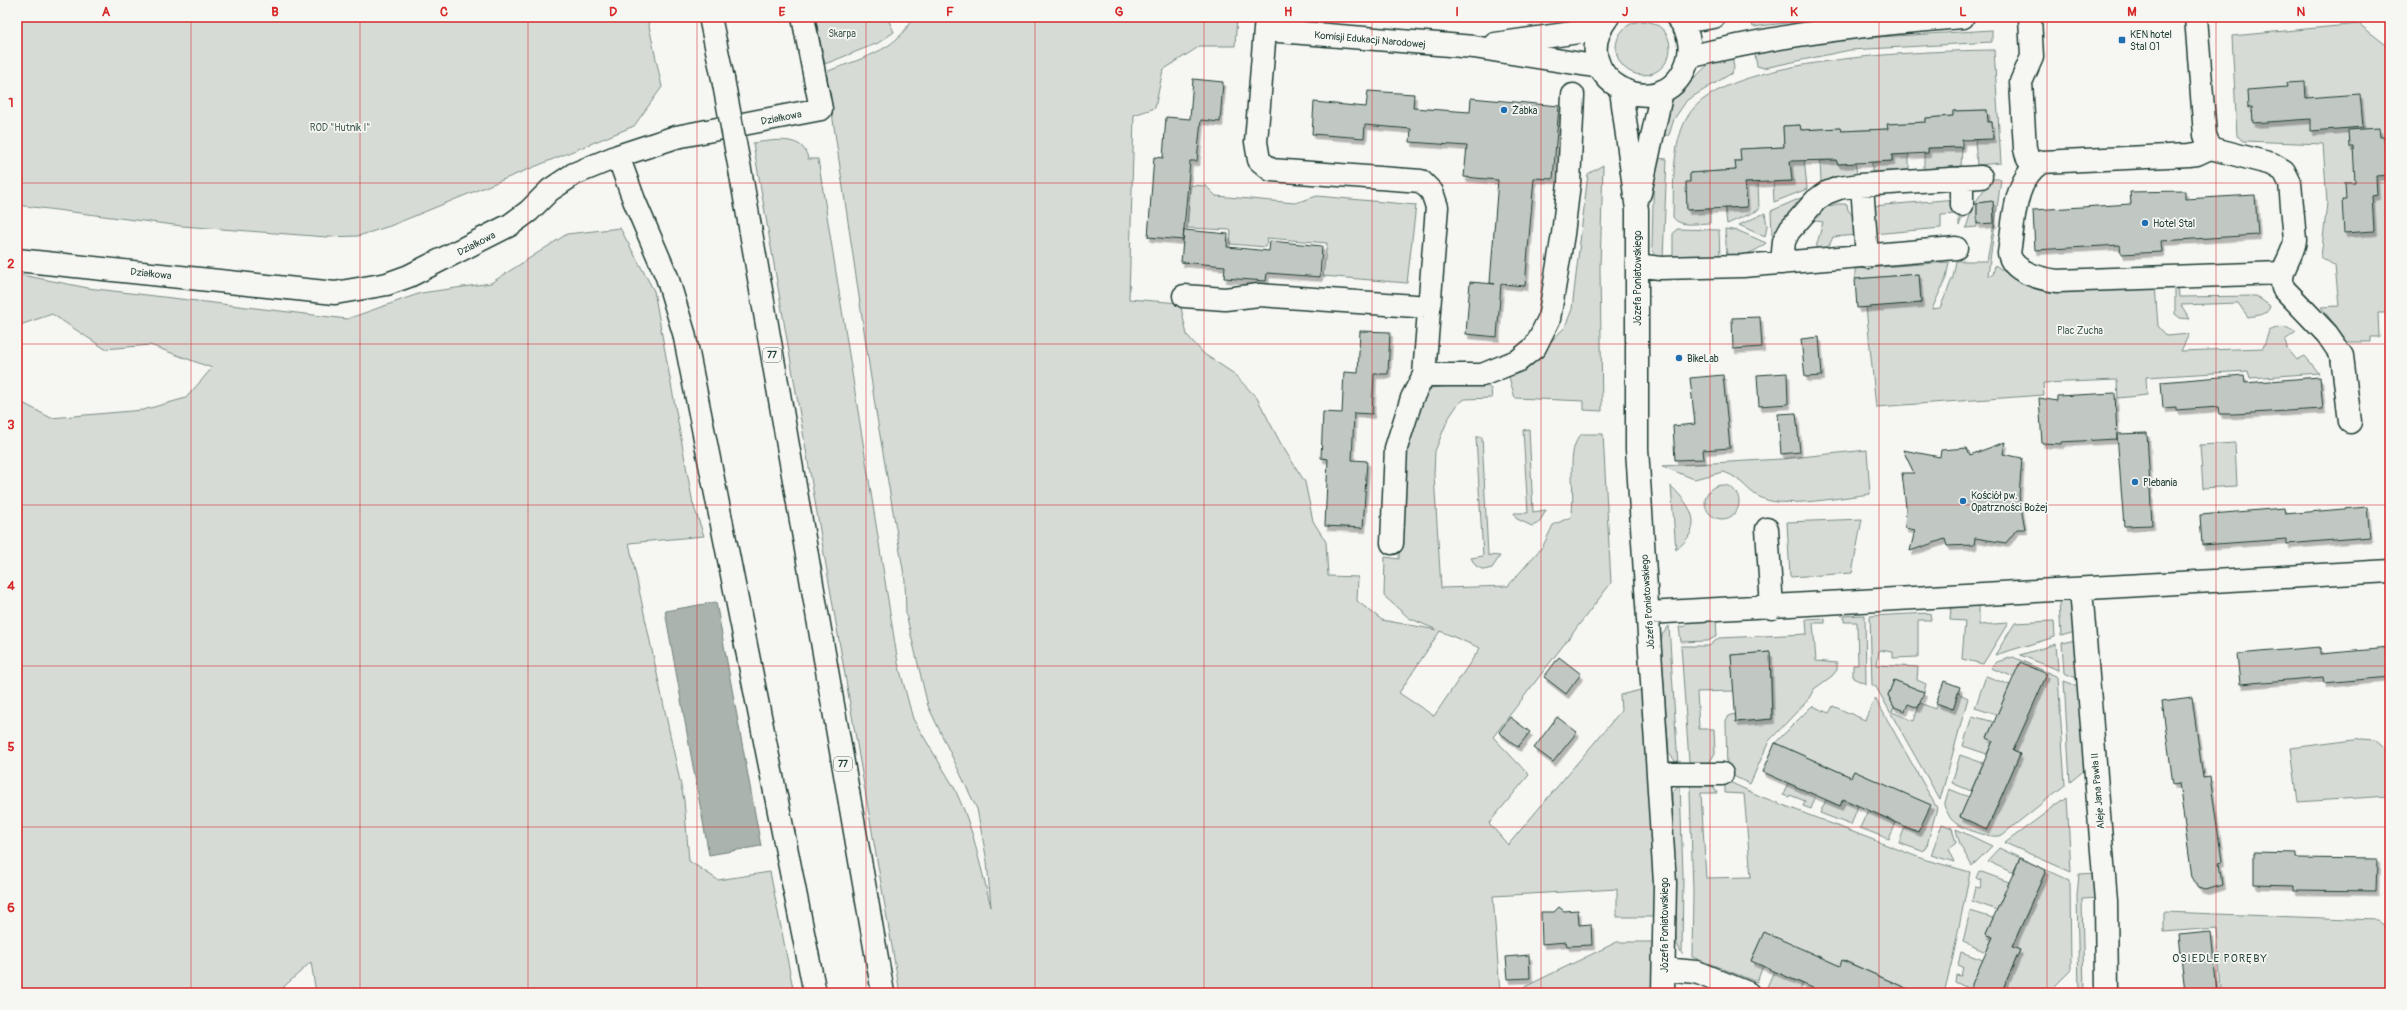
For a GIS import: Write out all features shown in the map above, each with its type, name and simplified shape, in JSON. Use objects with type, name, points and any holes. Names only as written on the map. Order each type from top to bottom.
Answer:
[{"type":"street","name":"77","points":[[710,17],[723,79],[883,993]]},
{"type":"street","name":"Działkowa","points":[[17,260],[335,292],[364,289],[387,284],[409,276],[510,225],[529,211],[550,190],[574,174],[618,156],[676,137],[821,109],[803,17]]},
{"type":"street","points":[[1604,23],[1596,53],[1600,67],[1611,82],[1621,90],[1633,94],[1647,95],[1662,91],[1676,82],[1684,70],[1689,58],[1689,44],[1679,20],[1714,17]]},
{"type":"street","points":[[1689,58],[1746,43],[1872,24],[1963,17]]},
{"type":"street","points":[[2030,17],[2032,57],[2021,82],[2025,149],[2028,159],[2034,167]]},
{"type":"street","points":[[2196,17],[2204,135],[2212,147],[2232,155],[2279,166],[2288,178],[2295,240],[2294,248],[2281,273],[2283,288],[2327,334],[2342,356],[2350,422]]},
{"type":"street","name":"Komisji Edukacji Narodowej","points":[[1474,47],[1604,23]]},
{"type":"street","points":[[1266,24],[1256,142],[1259,160],[1271,170],[1420,181],[1432,192],[1437,207],[1424,375],[1412,398],[1396,448],[1392,543]]},
{"type":"street","name":"Komisji Edukacji Narodowej","points":[[1266,24],[1474,47],[1600,67]]},
{"type":"street","name":"Józefa Poniatowskiego","points":[[1621,90],[1637,210],[1637,449],[1665,883],[1663,993]]},
{"type":"street","name":"Józefa Poniatowskiego","points":[[1637,210],[1662,91]]},
{"type":"street","points":[[1424,375],[1482,375],[1519,360],[1535,347],[1549,319],[1563,234],[1569,183],[1573,95]]},
{"type":"street","points":[[2212,147],[2197,154],[2051,160],[2042,162],[2034,167],[2020,191],[2009,253],[2013,264],[2034,276],[2057,281],[2281,273]]},
{"type":"street","points":[[618,156],[634,200],[668,277],[684,333],[815,993]]},
{"type":"street","points":[[1782,263],[1784,241],[1789,231],[1816,200],[1839,188],[1972,177],[1962,205]]},
{"type":"street","points":[[1861,185],[1867,257]]},
{"type":"street","points":[[1637,265],[1660,268],[1782,263],[1867,257],[1956,248]]},
{"type":"street","points":[[1184,296],[1225,299],[1259,295],[1429,306]]},
{"type":"street","points":[[1766,529],[1772,608]]},
{"type":"street","points":[[1648,613],[1772,608],[2390,571]]},
{"type":"street","name":"Aleje Jana Pawła II","points":[[2081,589],[2106,901],[2106,993]]},
{"type":"street","points":[[1659,774],[1722,774]]},
{"type":"street","points":[[1664,969],[1696,972],[1748,993]]},
{"type":"green space","name":"ROD \"Hutnik I\"","points":[[17,17],[647,17],[662,87],[634,126],[390,226],[358,236],[327,237],[182,226],[17,205]]},
{"type":"green space","name":"Skarpa","points":[[815,17],[887,17],[894,32],[878,43],[825,64]]},
{"type":"green space","points":[[912,17],[1237,17],[1235,46],[1200,46],[1163,70],[1155,108],[1134,115],[1129,299],[1180,303],[1187,335],[1204,354],[1233,373],[1257,398],[1281,444],[1305,482],[1313,521],[1326,542],[1328,576],[1358,577],[1357,601],[1382,620],[1437,630],[1409,618],[1384,596],[1385,557],[1399,559],[1400,471],[1419,397],[1430,388],[1484,383],[1491,389],[1492,398],[1465,399],[1458,404],[1448,419],[1435,451],[1434,475],[1441,588],[1508,586],[1543,546],[1553,525],[1571,517],[1573,496],[1572,460],[1577,441],[1582,434],[1603,434],[1611,583],[1493,737],[1529,775],[1489,823],[1508,845],[1621,711],[1620,695],[1641,690],[1654,855],[1654,917],[1617,917],[1617,889],[1493,896],[1500,993],[900,993],[753,143],[786,140],[800,145],[805,151],[808,159],[818,159],[898,663],[913,719],[954,787],[964,810],[973,836],[991,907],[987,861],[977,809],[928,706],[906,614],[905,581],[876,412],[826,72],[875,53],[898,38],[906,29]],"holes":[[[1440,631],[1480,648],[1434,716],[1399,693]]]},
{"type":"green space","points":[[1770,17],[1834,17],[1753,27],[1751,21]]},
{"type":"green space","points":[[1638,21],[1648,21],[1662,29],[1668,38],[1670,48],[1668,58],[1662,67],[1648,75],[1638,75],[1628,70],[1621,63],[1616,53],[1616,43],[1621,33],[1628,26]]},
{"type":"green space","points":[[2359,24],[2390,48],[2390,313],[2378,313],[2379,337],[2371,337],[2371,342],[2348,342],[2321,307],[2339,306],[2335,266],[2321,257],[2327,203],[2323,144],[2244,141],[2237,136],[2232,36]]},
{"type":"green space","points":[[1992,30],[1992,42],[1850,50],[1764,68],[1757,66],[1754,49],[1815,41]]},
{"type":"green space","points":[[1994,50],[2001,163],[1977,165],[1975,140],[1993,138],[1992,122],[1988,122],[1987,110],[1953,111],[1953,116],[1926,118],[1926,122],[1888,124],[1888,129],[1841,131],[1840,128],[1801,130],[1800,125],[1783,126],[1784,147],[1741,149],[1741,161],[1735,161],[1736,170],[1690,173],[1690,182],[1686,183],[1687,210],[1710,209],[1710,223],[1685,224],[1680,223],[1673,217],[1674,165],[1679,139],[1688,116],[1708,96],[1741,81],[1783,69],[1829,61],[1924,52]]},
{"type":"green space","points":[[1732,55],[1734,68],[1732,73],[1687,100],[1674,119],[1669,135],[1659,136],[1671,102],[1677,94],[1710,63]]},
{"type":"green space","points":[[1962,147],[1961,166],[1924,169],[1924,153],[1928,153],[1928,148]]},
{"type":"green space","points":[[1909,154],[1909,170],[1872,172],[1872,162],[1892,161],[1892,155]]},
{"type":"green space","points":[[1804,157],[1807,189],[1774,202],[1773,182],[1791,181],[1790,158]]},
{"type":"green space","points":[[1654,158],[1667,159],[1663,259],[1655,255],[1652,248]]},
{"type":"green space","points":[[1836,160],[1838,164],[1855,163],[1857,174],[1821,182],[1820,161]]},
{"type":"green space","points":[[1603,165],[1600,268],[1602,411],[1584,410],[1584,401],[1515,398],[1509,377],[1512,370],[1536,357],[1565,327],[1572,309],[1588,174]]},
{"type":"green space","name":"Plac Zucha","points":[[1991,179],[2001,179],[1988,275],[1993,275],[1995,265],[2018,281],[2039,289],[2155,285],[2158,326],[2167,336],[2189,334],[2181,351],[2263,348],[2269,331],[2276,328],[2286,328],[2296,332],[2285,340],[2287,348],[2297,360],[2305,356],[2319,373],[2250,378],[2248,371],[2146,377],[2147,395],[2118,398],[2117,380],[2043,383],[2044,395],[1876,407],[1866,307],[1921,303],[1919,274],[1855,279],[1855,269],[1949,262],[1946,278],[1932,309],[1940,308],[1953,277],[1956,261],[1987,261],[1994,223],[1993,201],[1977,203],[1977,227],[1966,228],[1973,206]]},
{"type":"green space","points":[[1758,182],[1759,210],[1727,224],[1725,208],[1747,207],[1745,183]]},
{"type":"green space","points":[[1190,185],[1206,186],[1216,196],[1295,203],[1317,196],[1416,205],[1407,283],[1323,276],[1327,243],[1267,238],[1266,247],[1230,244],[1231,230],[1187,228]]},
{"type":"green space","points":[[1803,197],[1772,235],[1771,211]]},
{"type":"green space","points":[[1957,199],[1965,209],[1959,226],[1959,214],[1941,215],[1941,228],[1873,234],[1872,206]]},
{"type":"green space","points":[[1837,204],[1847,204],[1848,210],[1854,217],[1857,235],[1833,237],[1827,250],[1815,251],[1823,222],[1809,220],[1826,207]]},
{"type":"green space","points":[[1765,213],[1767,226],[1765,237],[1739,225]]},
{"type":"green space","points":[[620,228],[654,291],[693,504],[704,536],[629,543],[684,800],[689,861],[718,880],[770,872],[794,993],[316,993],[311,962],[277,993],[17,993],[17,400],[51,418],[143,410],[186,398],[212,368],[150,345],[105,349],[52,314],[17,326],[17,274],[88,288],[347,319],[421,293],[491,283],[567,234]]},
{"type":"green space","points":[[1677,229],[1719,230],[1720,258],[1673,260],[1673,234]]},
{"type":"green space","points":[[1725,229],[1739,231],[1766,243],[1748,254],[1727,258]]},
{"type":"green space","points":[[2178,282],[2179,297],[2256,296],[2270,306],[2265,313],[2248,317],[2238,303],[2181,305],[2190,319],[2180,318],[2175,314],[2175,288]]},
{"type":"green space","points":[[1529,429],[1533,512],[1546,510],[1539,523],[1532,526],[1517,519],[1514,513],[1528,513],[1523,430]]},
{"type":"green space","points":[[1476,437],[1482,437],[1488,555],[1500,556],[1492,568],[1484,570],[1476,566],[1471,558],[1483,556]]},
{"type":"green space","points":[[2235,443],[2237,486],[2203,488],[2200,445]]},
{"type":"green space","points":[[1867,450],[1870,494],[1816,501],[1786,502],[1764,499],[1753,493],[1736,478],[1724,472],[1694,479],[1662,466],[1781,459]]},
{"type":"green space","points":[[1722,485],[1734,490],[1739,502],[1734,514],[1722,519],[1710,514],[1705,502],[1710,490]]},
{"type":"green space","points":[[1671,486],[1685,502],[1693,518],[1693,526],[1690,534],[1685,542],[1676,550]]},
{"type":"green space","points":[[1862,519],[1852,573],[1790,577],[1787,522]]},
{"type":"green space","points":[[2059,600],[2070,602],[2073,608],[2075,632],[2061,636]]},
{"type":"green space","points":[[1979,606],[1979,625],[2008,623],[1983,664],[1962,659],[1965,621],[1950,620],[1951,608]]},
{"type":"green space","points":[[1930,613],[1931,620],[1918,620],[1918,657],[1893,658],[1893,652],[1879,650],[1877,665],[1918,667],[1917,680],[1926,684],[1924,692],[1894,680],[1888,695],[1894,707],[1892,712],[1914,721],[1920,703],[1935,709],[1937,703],[1952,709],[1958,693],[1968,698],[1940,800],[1876,687],[1872,685],[1870,616]]},
{"type":"green space","points":[[1865,615],[1866,684],[1853,678],[1853,665],[1858,665],[1857,622],[1844,622],[1844,616]]},
{"type":"green space","points":[[1716,619],[1717,636],[1708,641],[1681,642],[1679,627],[1686,626],[1686,620]]},
{"type":"green space","points":[[1806,619],[1825,619],[1825,623],[1813,623],[1816,661],[1837,663],[1837,670],[1832,676],[1814,689],[1808,700],[1769,741],[1750,784],[1727,773],[1726,720],[1729,716],[1735,714],[1736,722],[1772,719],[1770,652],[1731,655],[1734,691],[1697,692],[1699,729],[1714,729],[1715,753],[1708,765],[1695,766],[1689,761],[1681,646],[1709,646],[1719,638],[1807,634]]},
{"type":"green space","points":[[2054,621],[2055,637],[1995,655],[2015,623]]},
{"type":"green space","points":[[1669,626],[1678,765],[1669,753],[1661,644],[1662,635]]},
{"type":"green space","points":[[2075,640],[2079,679],[2064,673],[2062,643]]},
{"type":"green space","points":[[2056,644],[2058,670],[2020,655]]},
{"type":"green space","points":[[2013,657],[2058,677],[2065,785],[2002,835],[1984,835],[1969,830],[1956,823],[1951,819],[1944,806],[1949,789],[1969,797],[1960,817],[1987,829],[2020,754],[2013,751],[2014,677],[1991,668],[1997,662]]},
{"type":"green space","points":[[1986,676],[2010,685],[1997,715],[1975,708]]},
{"type":"green space","points":[[2064,681],[2080,687],[2086,769],[2070,782]]},
{"type":"green space","points":[[1875,698],[1937,808],[1926,849],[1922,851],[1899,843],[1905,827],[1918,832],[1930,805],[1854,771],[1851,777],[1775,743],[1812,706],[1829,713],[1833,706],[1865,720]]},
{"type":"green space","points":[[1972,716],[1994,722],[1987,737],[1993,741],[1987,754],[1963,746]]},
{"type":"green space","points":[[2362,739],[2375,740],[2390,753],[2389,796],[2298,802],[2291,748]]},
{"type":"green space","points":[[1960,755],[1983,763],[1971,791],[1952,783]]},
{"type":"green space","points":[[1725,780],[1762,797],[1923,859],[1970,872],[1953,957],[1944,993],[1917,993],[1843,960],[1840,966],[1764,933],[1751,960],[1763,966],[1757,982],[1692,957],[1693,891],[1690,792],[1692,784],[1711,782],[1717,793],[1701,793],[1706,878],[1751,877],[1744,794],[1725,793]]},
{"type":"green space","points":[[1788,783],[1816,795],[1811,809],[1803,806],[1805,801],[1790,795],[1789,797],[1783,795]]},
{"type":"green space","points":[[1680,784],[1683,876],[1682,954],[1676,942],[1672,799],[1672,792]]},
{"type":"green space","points":[[2067,797],[2071,872],[2005,843]]},
{"type":"green space","points":[[1843,799],[1858,806],[1851,825],[1820,813],[1826,800],[1840,806]]},
{"type":"green space","points":[[1868,810],[1896,823],[1889,839],[1860,828]]},
{"type":"green space","points":[[1942,824],[1952,828],[1956,843],[1948,849],[1954,862],[1931,855]]},
{"type":"green space","points":[[1956,829],[1992,846],[1972,866],[1960,845]]},
{"type":"green space","points":[[1999,848],[2020,858],[2013,873],[1987,861]]},
{"type":"green space","points":[[2046,870],[2070,881],[2071,970],[2048,993],[2001,993],[2020,950],[2012,947]]},
{"type":"green space","points":[[1979,871],[2009,882],[1997,910],[1972,901],[1975,887],[1980,888],[1982,880],[1976,878]]},
{"type":"green space","points":[[2096,873],[2099,898],[2082,899],[2084,993],[2079,993],[2077,896],[2079,874]]},
{"type":"green space","points":[[1970,911],[1993,918],[1986,934],[1993,937],[1986,952],[1963,942]]},
{"type":"green space","points":[[2164,912],[2377,920],[2390,930],[2390,993],[2221,993],[2217,928],[2164,932]]},
{"type":"green space","points":[[1617,942],[1655,942],[1653,993],[1512,993]]},
{"type":"green space","points":[[1961,952],[1983,960],[1970,989],[1955,982],[1956,975],[1961,976],[1963,967],[1958,965]]},
{"type":"green space","points":[[1774,971],[1803,984],[1799,993],[1782,993],[1767,987]]},
{"type":"shaded area","points":[[716,602],[761,846],[709,855],[665,611]]},
{"type":"building","points":[[1193,79],[1223,82],[1220,122],[1201,120],[1197,161],[1190,161],[1183,240],[1148,237],[1154,157],[1163,158],[1166,117],[1190,119]]},
{"type":"building","points":[[2305,82],[2306,98],[2360,94],[2363,127],[2311,131],[2311,119],[2253,123],[2252,107],[2248,108],[2247,90],[2287,87],[2286,83]]},
{"type":"building","points":[[1368,91],[1414,94],[1413,108],[1470,112],[1471,98],[1559,106],[1553,179],[1534,178],[1525,286],[1501,284],[1497,337],[1466,334],[1470,282],[1495,284],[1490,283],[1498,180],[1464,177],[1467,146],[1410,142],[1411,129],[1365,125],[1364,138],[1312,134],[1314,102],[1366,107]]},
{"type":"building","points":[[1987,110],[1988,122],[1992,122],[1993,139],[1962,140],[1962,147],[1928,148],[1928,153],[1892,155],[1892,161],[1838,164],[1836,160],[1790,161],[1792,181],[1745,183],[1747,207],[1687,210],[1686,182],[1690,182],[1690,173],[1736,170],[1735,161],[1741,161],[1740,149],[1784,147],[1783,126],[1800,125],[1801,130],[1840,128],[1841,131],[1888,129],[1887,124],[1926,122],[1926,118],[1953,116],[1953,111]]},
{"type":"building","points":[[2379,128],[2380,137],[2384,137],[2387,175],[2376,176],[2377,195],[2372,196],[2374,231],[2344,233],[2342,200],[2346,200],[2345,182],[2355,182],[2353,146],[2349,146],[2348,130]]},
{"type":"building","name":"Hotel Stal","points":[[2185,191],[2185,199],[2255,195],[2258,235],[2161,241],[2162,252],[2121,254],[2120,245],[2035,250],[2033,210],[2131,204],[2130,192]]},
{"type":"building","points":[[1993,201],[1994,223],[1977,224],[1977,203]]},
{"type":"building","points":[[1184,230],[1228,234],[1227,247],[1269,251],[1270,241],[1322,246],[1320,277],[1267,273],[1266,281],[1224,278],[1225,266],[1181,262]]},
{"type":"building","points":[[1919,274],[1921,303],[1857,308],[1855,279]]},
{"type":"building","points":[[1760,317],[1762,347],[1733,349],[1732,318]]},
{"type":"building","points":[[1360,331],[1390,332],[1388,374],[1374,374],[1372,414],[1354,413],[1352,460],[1367,461],[1363,528],[1325,526],[1328,459],[1321,458],[1323,412],[1342,413],[1344,372],[1358,373]]},
{"type":"building","points":[[1819,337],[1822,376],[1805,377],[1801,339]]},
{"type":"building","points":[[1787,373],[1788,404],[1759,406],[1757,375]]},
{"type":"building","points":[[1723,375],[1730,448],[1703,450],[1704,459],[1675,460],[1673,426],[1695,424],[1690,378]]},
{"type":"building","points":[[2244,375],[2245,383],[2320,377],[2323,409],[2220,414],[2219,407],[2176,410],[2176,407],[2163,408],[2161,382]]},
{"type":"building","points":[[2115,393],[2117,439],[2061,442],[2061,444],[2042,443],[2039,398],[2057,401],[2057,396]]},
{"type":"building","points":[[1796,413],[1800,452],[1781,454],[1778,414]]},
{"type":"building","name":"Plebania","points":[[2147,433],[2152,525],[2124,526],[2117,434]]},
{"type":"building","name":"Kościół pw. Opatrzności Bożej","points":[[2005,442],[2003,454],[2022,458],[2019,496],[2025,529],[2017,529],[2006,543],[1975,538],[1974,545],[1947,546],[1945,539],[1910,551],[1915,530],[1905,528],[1906,507],[1902,473],[1914,473],[1903,450],[1940,457],[1941,450],[1967,448],[1970,455]]},
{"type":"building","points":[[2367,507],[2370,537],[2287,544],[2287,539],[2202,545],[2200,515],[2284,508],[2285,514]]},
{"type":"building","points":[[2320,647],[2320,654],[2390,648],[2390,677],[2324,683],[2323,677],[2240,684],[2237,654]]},
{"type":"building","points":[[1770,652],[1772,719],[1736,722],[1731,655]]},
{"type":"building","points":[[1559,657],[1581,674],[1566,694],[1544,677]]},
{"type":"building","points":[[2020,662],[2047,674],[2013,751],[2020,754],[1987,829],[1960,817],[1993,741],[1987,738]]},
{"type":"building","points":[[1894,680],[1924,692],[1918,708],[1908,704],[1905,711],[1894,707],[1888,695]]},
{"type":"building","points":[[1944,681],[1960,687],[1953,709],[1936,703]]},
{"type":"building","points":[[2192,697],[2203,778],[2210,777],[2222,861],[2219,862],[2222,885],[2206,890],[2199,888],[2192,877],[2179,783],[2173,784],[2162,701]]},
{"type":"building","points":[[1510,717],[1530,732],[1518,747],[1499,732]]},
{"type":"building","points":[[1557,717],[1577,732],[1553,762],[1534,748]]},
{"type":"building","points":[[1775,743],[1851,777],[1854,771],[1931,805],[1918,832],[1843,799],[1840,806],[1763,772]]},
{"type":"building","points":[[2254,852],[2296,853],[2296,858],[2377,859],[2376,891],[2294,890],[2294,885],[2254,884]]},
{"type":"building","points":[[2020,858],[2046,870],[2012,947],[2020,950],[2001,993],[1968,993],[1993,937],[1986,934]]},
{"type":"building","points":[[1559,907],[1564,911],[1578,910],[1579,925],[1591,924],[1592,945],[1567,946],[1566,942],[1542,944],[1541,912],[1554,912]]},
{"type":"building","points":[[1764,932],[1840,966],[1842,960],[1917,993],[1824,993],[1751,961]]},
{"type":"building","points":[[2211,932],[2217,993],[2185,993],[2179,935]]},
{"type":"building","points":[[1529,955],[1530,978],[1508,979],[1506,957]]},
{"type":"place","name":"KEN hotel Stal 01","points":[[2122,40]]},
{"type":"place","name":"Żabka","points":[[1504,110]]},
{"type":"place","name":"Hotel Stal","points":[[2145,223]]},
{"type":"place","name":"BikeLab","points":[[1679,358]]},
{"type":"place","name":"Plebania","points":[[2135,482]]},
{"type":"place","name":"Kościół pw. Opatrzności Bożej","points":[[1963,501]]},
{"type":"district","name":"OSIEDLE PORĘBY","points":[[2220,958]]}]
